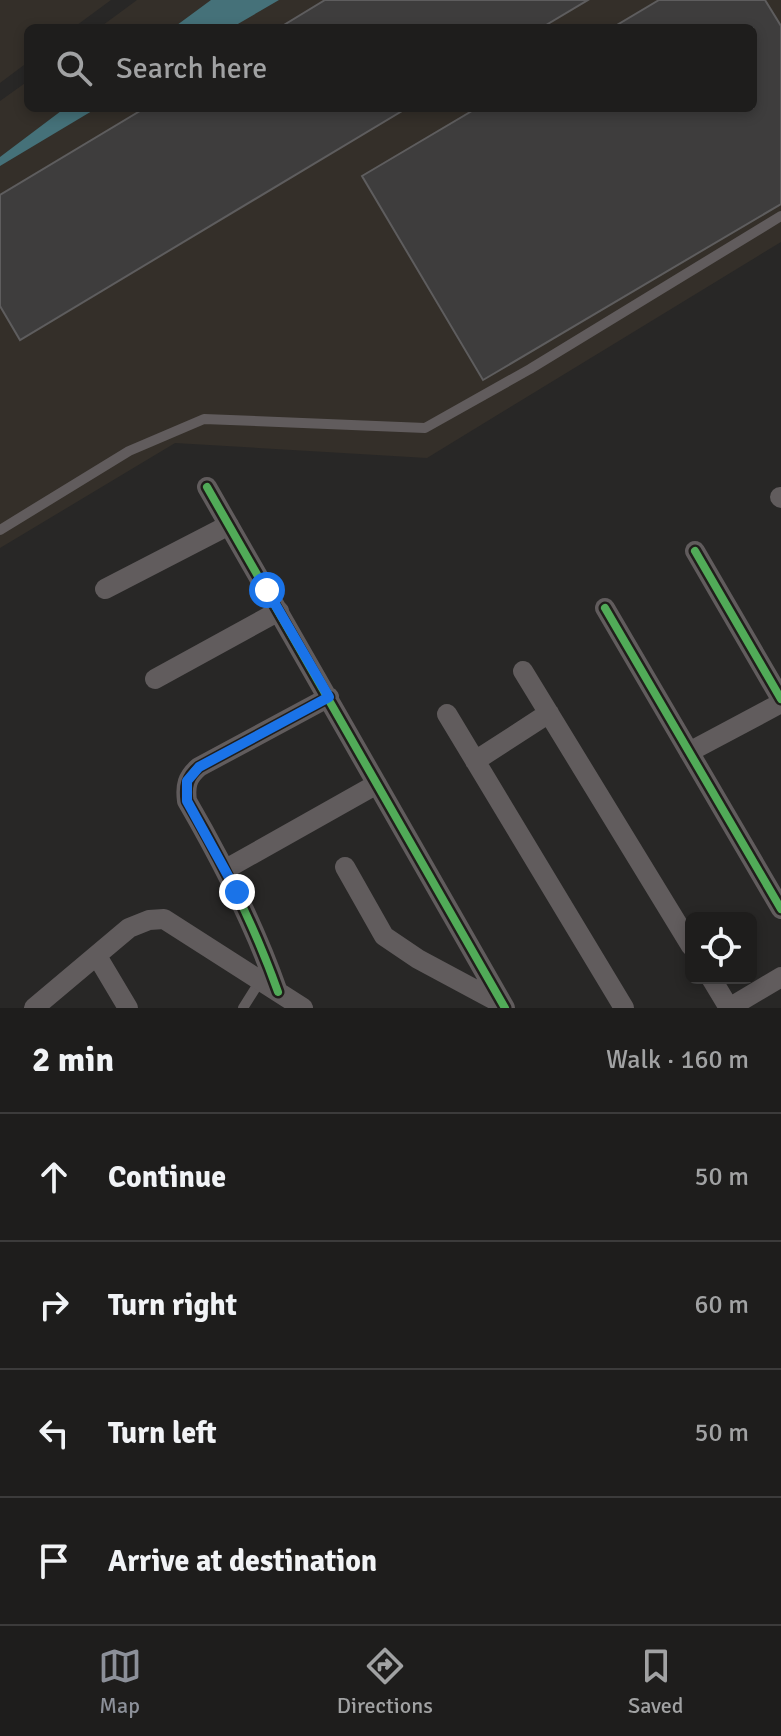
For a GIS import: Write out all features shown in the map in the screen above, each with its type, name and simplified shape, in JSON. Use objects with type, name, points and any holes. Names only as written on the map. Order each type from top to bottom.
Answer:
[{"type":"street","points":[[207,487],[504,1006]]},
{"type":"street","points":[[105,589],[229,525]]},
{"type":"street","points":[[689,752],[781,701],[695,551]]},
{"type":"street","points":[[605,608],[781,909]]},
{"type":"street","points":[[155,679],[279,611]]},
{"type":"street","points":[[523,671],[685,936]]},
{"type":"street","points":[[269,987],[259,938],[226,869],[187,801],[187,781],[199,767],[329,697]]},
{"type":"street","points":[[475,761],[549,713]]},
{"type":"street","points":[[447,714],[624,1008]]},
{"type":"street","points":[[226,869],[377,784]]},
{"type":"street","points":[[345,867],[384,936],[418,959],[504,1006]]},
{"type":"street","points":[[34,1008],[129,928],[149,920],[164,919],[303,1008]]},
{"type":"street","points":[[97,956],[128,1008]]},
{"type":"street","points":[[715,984],[729,1008],[781,977]]},
{"type":"lane","points":[[0,530],[129,451],[204,419],[425,428],[530,369],[781,216]]},
{"type":"lane","points":[[243,1008],[269,987]]},
{"type":"shaded area","points":[[0,0],[111,0],[78,24],[24,24],[24,65],[0,83]]},
{"type":"shaded area","points":[[137,0],[781,0],[781,242],[427,458],[175,443],[0,548],[0,101],[24,84],[24,112],[757,112],[757,24],[104,24]]},
{"type":"water","points":[[211,0],[279,0],[238,24],[178,24]]},
{"type":"water","points":[[60,112],[90,112],[0,166],[0,157]]},
{"type":"building","points":[[325,0],[588,0],[548,24],[286,24]]},
{"type":"building","points":[[659,0],[765,0],[781,26],[781,204],[483,380],[362,176],[470,112],[757,112],[757,24],[619,24]]},
{"type":"building","points":[[138,112],[400,112],[20,340],[0,306],[0,195]]},
{"type":"cycle path","points":[[207,487],[505,1008]]},
{"type":"cycle path","points":[[695,551],[781,699]]},
{"type":"cycle path","points":[[605,608],[781,909]]},
{"type":"cycle path","points":[[278,992],[237,894],[187,801],[187,786],[189,778],[199,767],[329,697]]},
{"type":"route","points":[[237,892],[187,801],[187,781],[199,767],[329,697],[267,590]]}]
